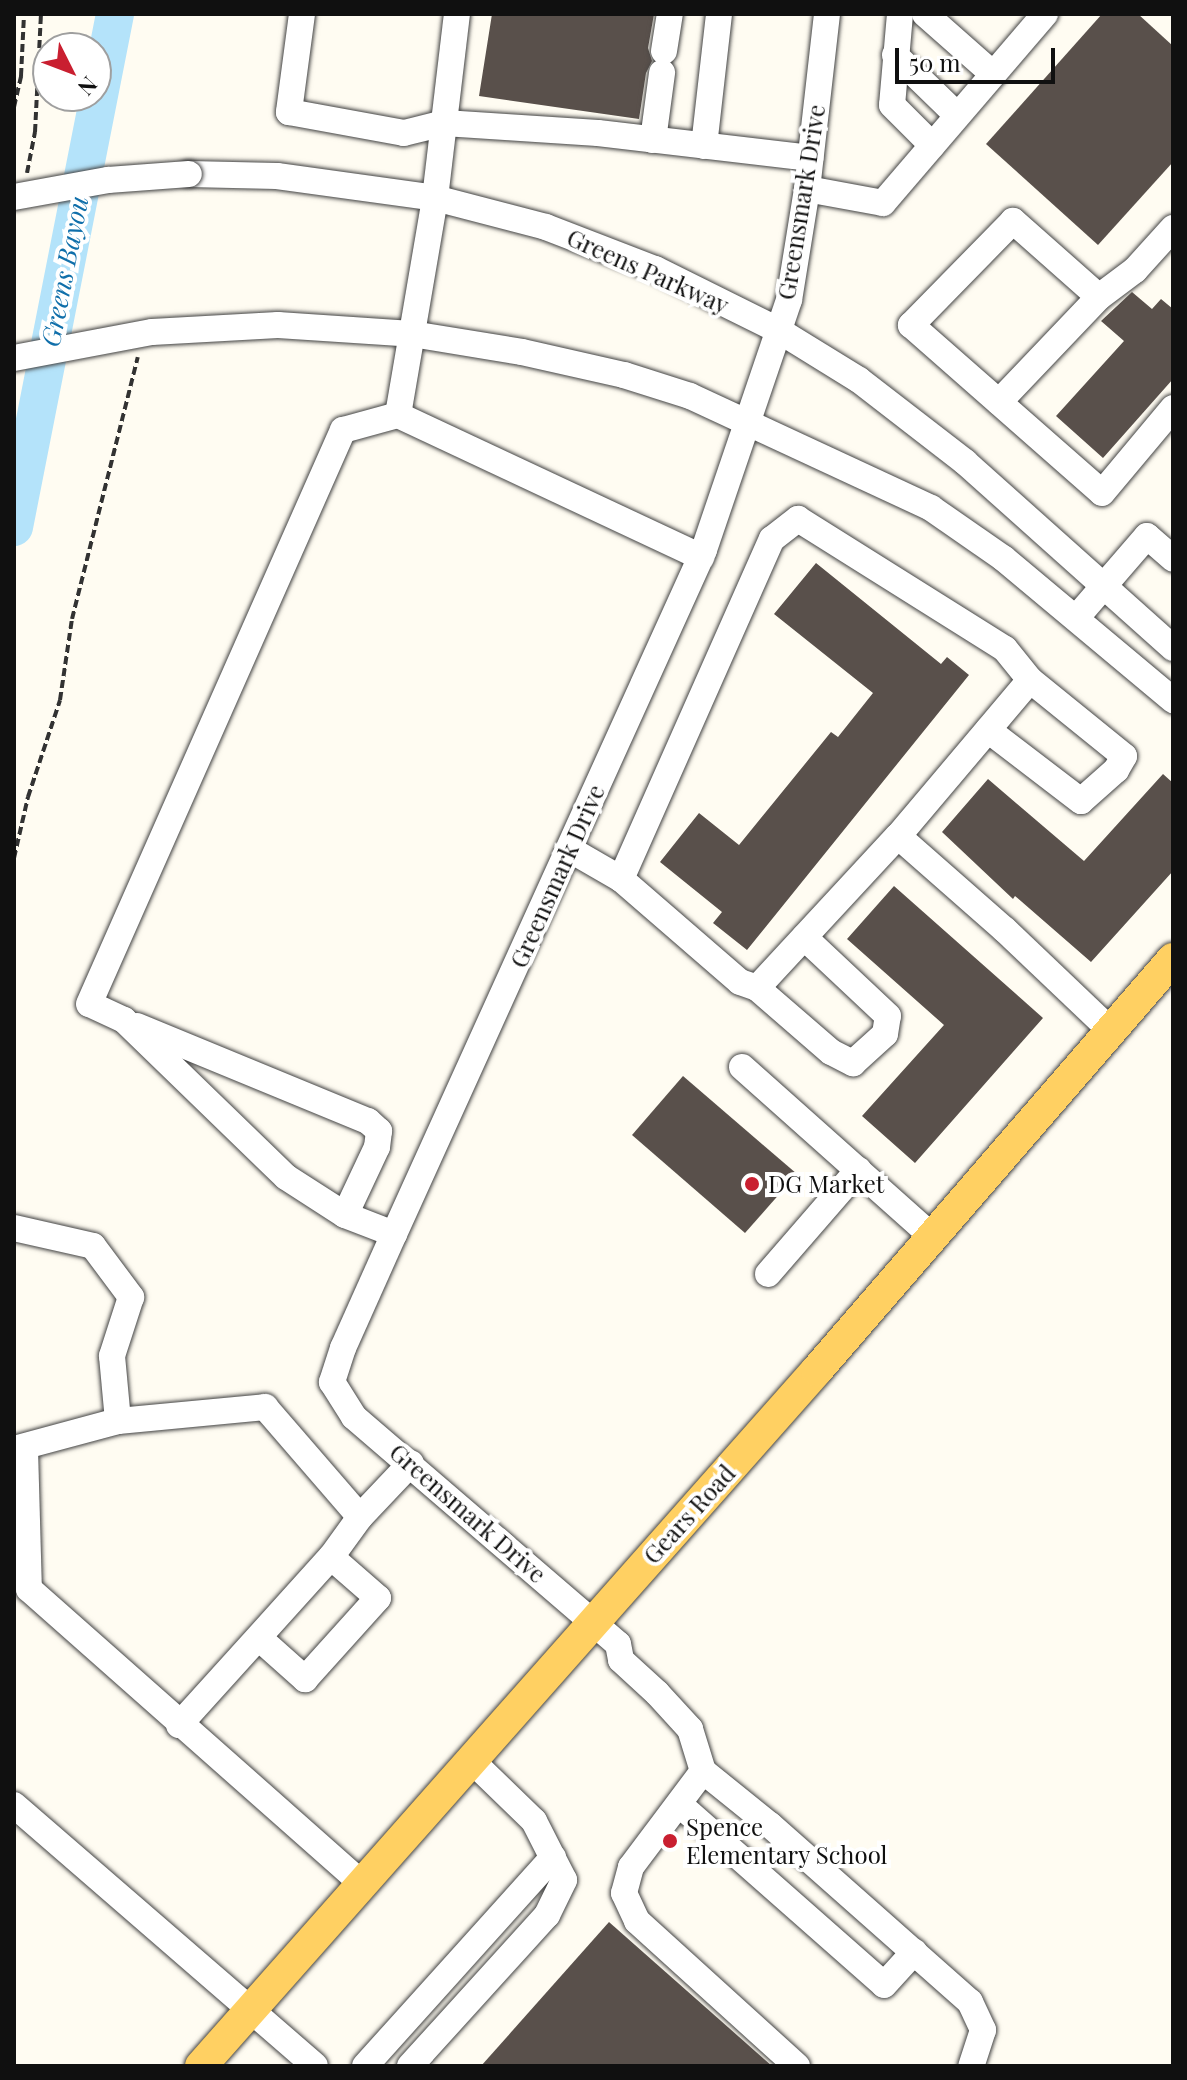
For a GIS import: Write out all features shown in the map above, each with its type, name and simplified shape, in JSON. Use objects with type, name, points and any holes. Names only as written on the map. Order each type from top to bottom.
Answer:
[{"type":"main road","name":"Gears Road","points":[[201,2066],[1110,1030],[1171,967]]},
{"type":"street","points":[[302,14],[289,112],[404,133],[444,123],[653,140],[811,158]]},
{"type":"street","points":[[398,415],[435,198],[457,14]]},
{"type":"street","points":[[653,140],[670,14]]},
{"type":"street","points":[[704,146],[719,14]]},
{"type":"street","name":"Greensmark Drive","points":[[703,1771],[690,1729],[621,1660],[618,1644],[354,1417],[332,1382],[343,1348],[701,557],[789,300],[807,189],[827,14]]},
{"type":"street","points":[[900,14],[892,105],[932,145]]},
{"type":"street","points":[[925,14],[993,74]]},
{"type":"street","points":[[807,189],[883,203],[1041,15]]},
{"type":"street","points":[[895,55],[957,115]]},
{"type":"street","name":"Greens Parkway","points":[[20,188],[189,174],[277,176],[435,198],[546,227],[655,269],[778,330],[859,380],[965,462],[1173,648]]},
{"type":"street","points":[[1099,297],[1013,221],[911,325],[1102,493],[1173,408]]},
{"type":"street","points":[[999,402],[1099,297],[1135,270],[1173,228]]},
{"type":"street","points":[[14,358],[142,334],[278,325],[412,334],[522,352],[620,374],[690,396],[931,508],[1003,558],[1173,700]]},
{"type":"street","points":[[345,1215],[377,1147],[379,1131],[368,1121],[89,1004],[343,430],[398,415],[701,557]]},
{"type":"street","points":[[621,879],[772,539],[798,519],[1005,649],[1030,680],[1124,756],[1116,770],[1081,801],[988,730]]},
{"type":"street","points":[[1077,617],[1147,536],[1173,559]]},
{"type":"street","points":[[757,988],[898,836],[1030,680]]},
{"type":"street","points":[[898,836],[1005,930],[1110,1030]]},
{"type":"street","points":[[569,849],[621,879],[740,982],[757,988],[831,1052],[853,1063],[885,1034],[888,1016],[804,937]]},
{"type":"street","points":[[124,1020],[286,1177],[345,1215],[394,1234]]},
{"type":"street","points":[[742,1067],[932,1236]]},
{"type":"street","points":[[768,1274],[858,1170]]},
{"type":"street","points":[[14,1228],[93,1246],[131,1297],[112,1356],[118,1421]]},
{"type":"street","points":[[360,1517],[265,1407],[118,1421],[20,1449],[29,1589],[362,1884]]},
{"type":"street","points":[[179,1725],[331,1557],[360,1517],[411,1463]]},
{"type":"street","points":[[259,1638],[305,1679],[378,1598],[331,1557]]},
{"type":"street","points":[[410,2066],[547,1915],[564,1880],[534,1821],[471,1760]]},
{"type":"street","points":[[797,2066],[637,1921],[624,1893],[631,1867],[703,1771],[970,2002],[983,2030],[971,2066]]},
{"type":"street","points":[[679,1804],[884,1985],[914,1952]]},
{"type":"street","points":[[14,1805],[315,2066]]},
{"type":"street","points":[[365,2066],[553,1857]]},
{"type":"path","points":[[14,107],[21,76],[24,14]]},
{"type":"path","points":[[20,188],[35,132],[41,14]]},
{"type":"path","points":[[14,858],[28,797],[60,700],[72,619],[115,457],[142,334]]},
{"type":"building","points":[[492,14],[654,14],[648,48],[652,61],[646,73],[639,119],[479,96]]},
{"type":"building","points":[[1102,14],[1138,14],[1173,46],[1173,162],[1098,245],[986,144]]},
{"type":"building","points":[[1132,292],[1152,309],[1161,299],[1173,309],[1173,379],[1103,458],[1056,416],[1124,341],[1101,321]]},
{"type":"building","points":[[816,563],[941,664],[947,657],[969,675],[747,950],[713,923],[722,912],[660,862],[699,813],[739,845],[831,732],[838,737],[873,693],[774,614]]},
{"type":"building","points":[[1163,774],[1173,783],[1173,871],[1091,962],[1015,896],[1013,899],[942,832],[988,779],[1084,861]]},
{"type":"building","points":[[894,886],[1043,1018],[915,1163],[862,1116],[944,1025],[847,939]]},
{"type":"building","points":[[683,1076],[797,1174],[745,1233],[632,1135]]},
{"type":"building","points":[[609,1922],[772,2066],[481,2066]]},
{"type":"waterway","name":"Greens Bayou","points":[[14,527],[115,14]]},
{"type":"place","name":"DG Market","points":[[752,1184]]},
{"type":"place","name":"Spence Elementary School","points":[[670,1841]]}]
